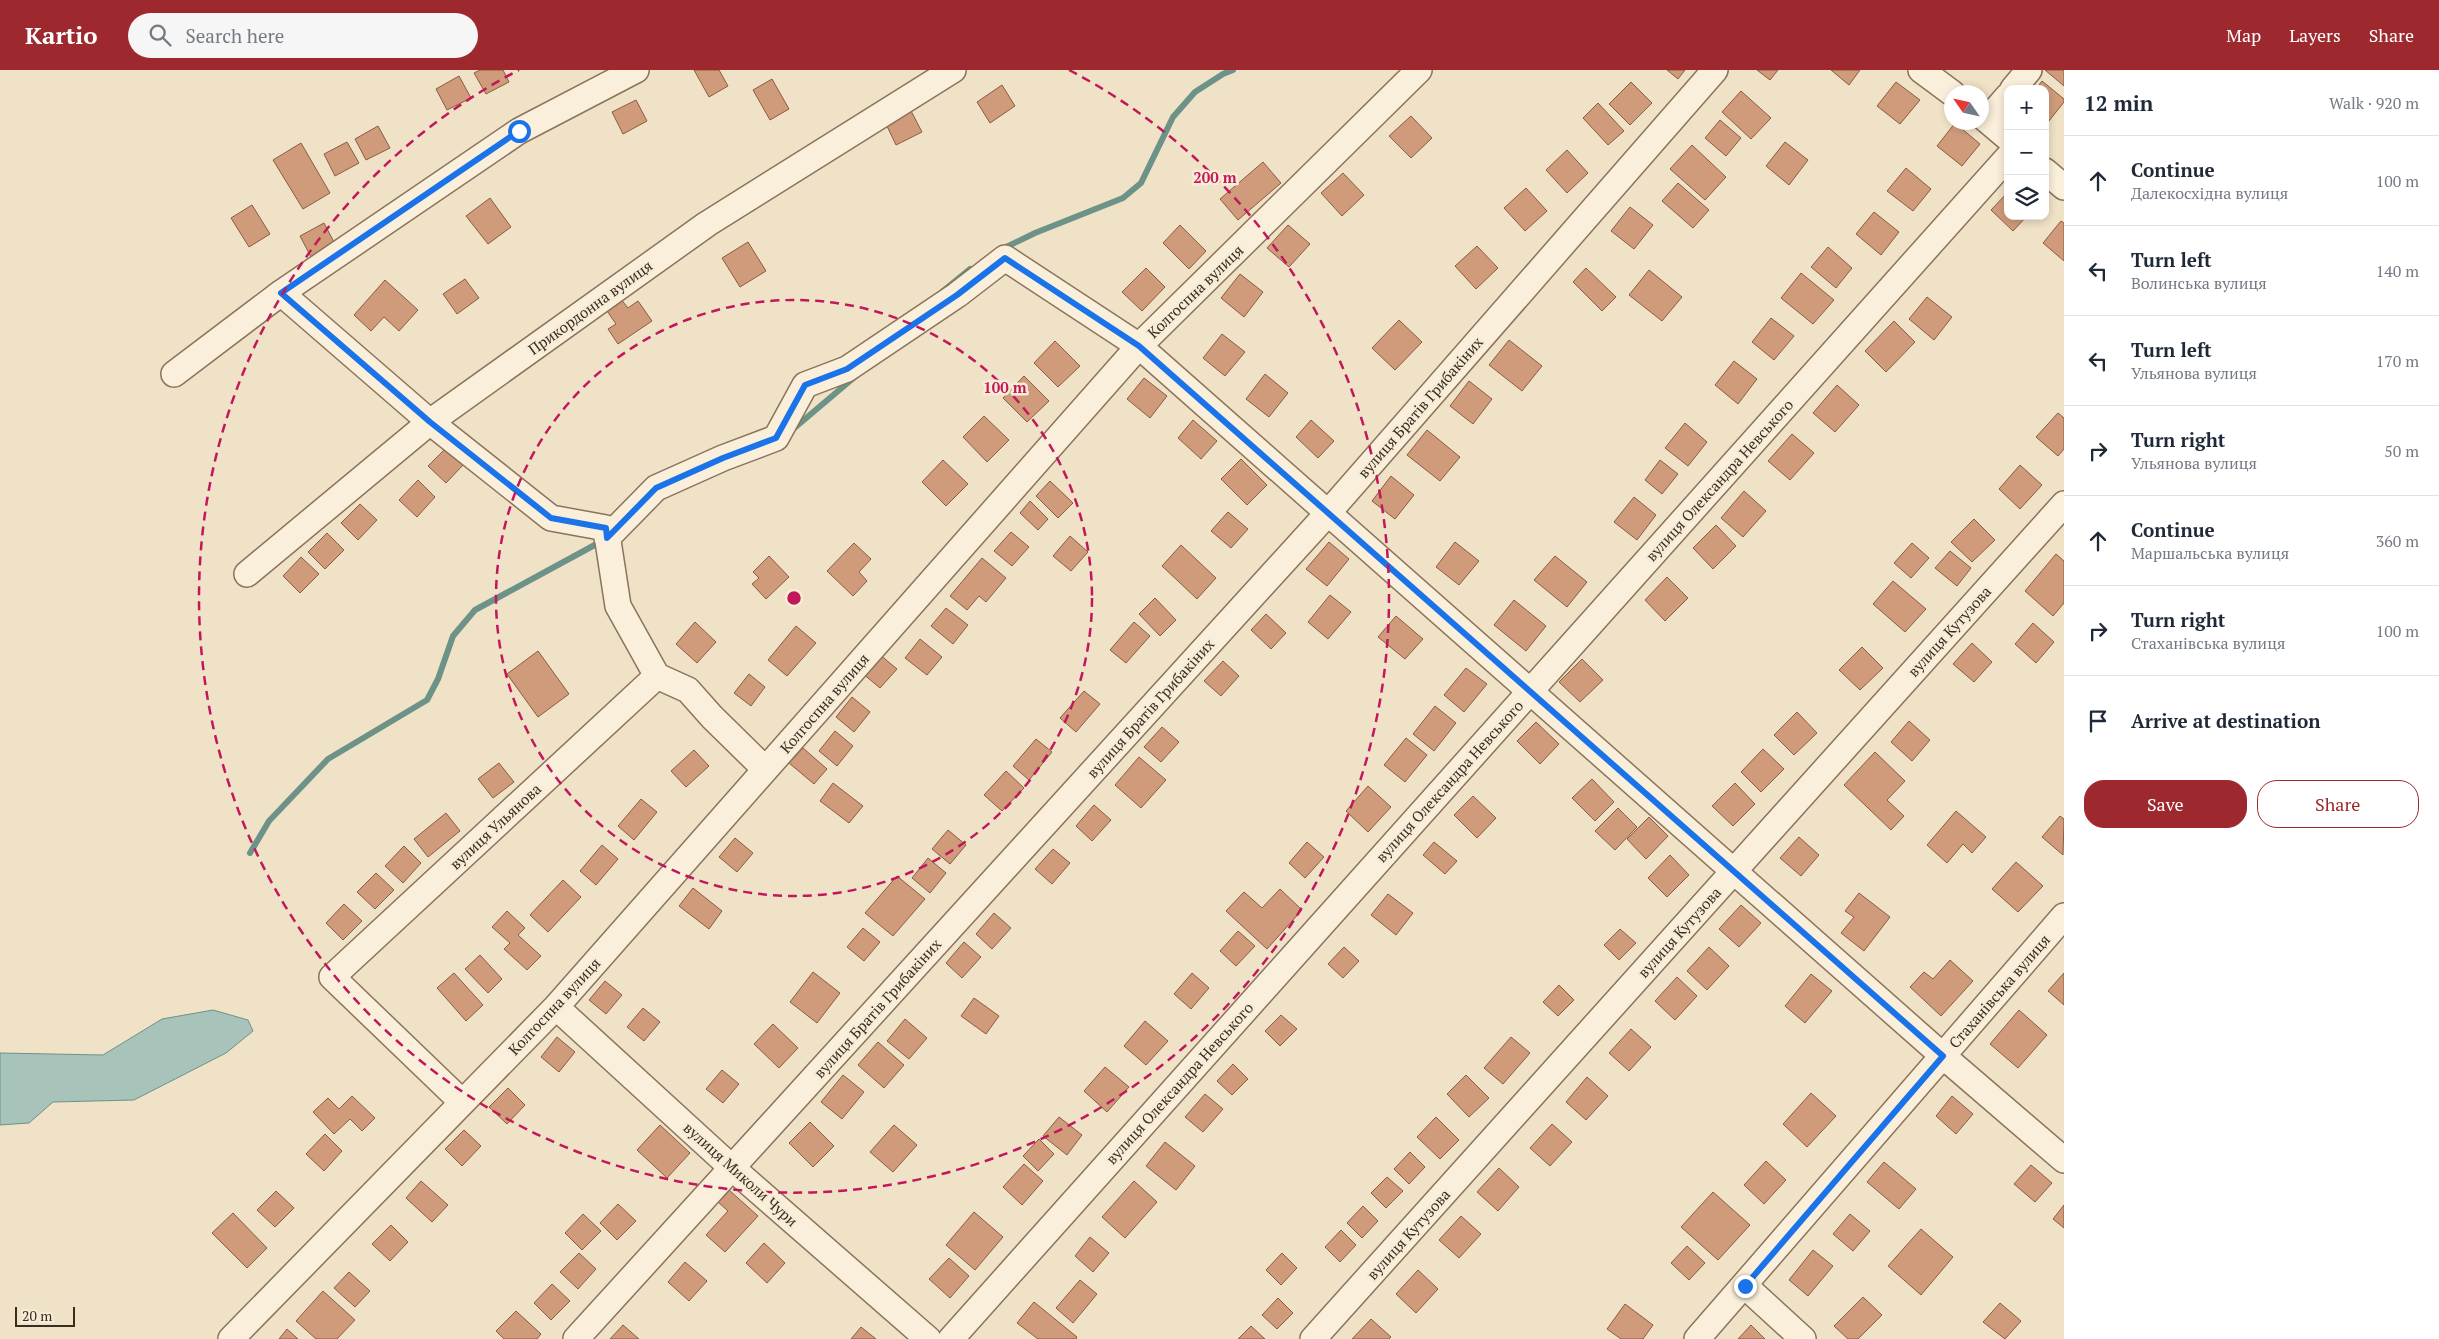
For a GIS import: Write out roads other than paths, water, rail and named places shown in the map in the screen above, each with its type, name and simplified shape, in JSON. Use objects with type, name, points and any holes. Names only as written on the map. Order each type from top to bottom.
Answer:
[{"type":"street","points":[[174,374],[281,293],[519,131],[636,70]]},
{"type":"street","name":"Прикордонна вулиця","points":[[248,574],[430,422],[707,224],[954,70]]},
{"type":"street","name":"Колгоспна вулиця","points":[[231,1339],[556,1006],[1139,346],[1419,70]]},
{"type":"street","name":"вулиця Братів Грибакіних","points":[[576,1339],[1328,513],[1715,70]]},
{"type":"street","points":[[1921,70],[1944,87]]},
{"type":"street","points":[[2017,85],[2029,70]]},
{"type":"street","points":[[1989,113],[2004,100]]},
{"type":"street","points":[[1989,122],[2004,135]]},
{"type":"street","name":"вулиця Олександра Невського","points":[[951,1339],[2004,161]]},
{"type":"street","points":[[2049,174],[2064,187]]},
{"type":"street","points":[[607,538],[656,488],[723,458],[776,438],[805,385],[847,369],[957,295],[1005,258],[1139,346],[1943,1056],[2064,1160]]},
{"type":"street","points":[[281,293],[430,422],[551,518],[606,528],[618,606],[657,676],[688,690],[765,769]]},
{"type":"street","name":"вулиця Кутузова","points":[[1314,1339],[2064,504]]},
{"type":"street","name":"вулиця Ульянова","points":[[462,1102],[332,977],[657,676]]},
{"type":"street","name":"Стаханівська вулиця","points":[[1698,1339],[2064,916]]},
{"type":"street","name":"вулиця Миколи Чури","points":[[556,1006],[731,1167],[928,1339]]},
{"type":"street","points":[[1745,1286],[1803,1339]]},
{"type":"water","points":[[213,1010],[248,1020],[253,1031],[226,1053],[134,1100],[53,1102],[29,1123],[0,1125],[0,1053],[103,1055],[162,1019]]},
{"type":"waterway","points":[[1002,249],[1035,233],[1123,198],[1141,183],[1173,117],[1195,92],[1223,74],[1233,70]]},
{"type":"waterway","points":[[943,291],[970,269]]},
{"type":"waterway","points":[[792,430],[857,375]]},
{"type":"waterway","points":[[250,853],[269,821],[328,759],[427,700],[438,679],[453,636],[475,610],[602,541]]}]
